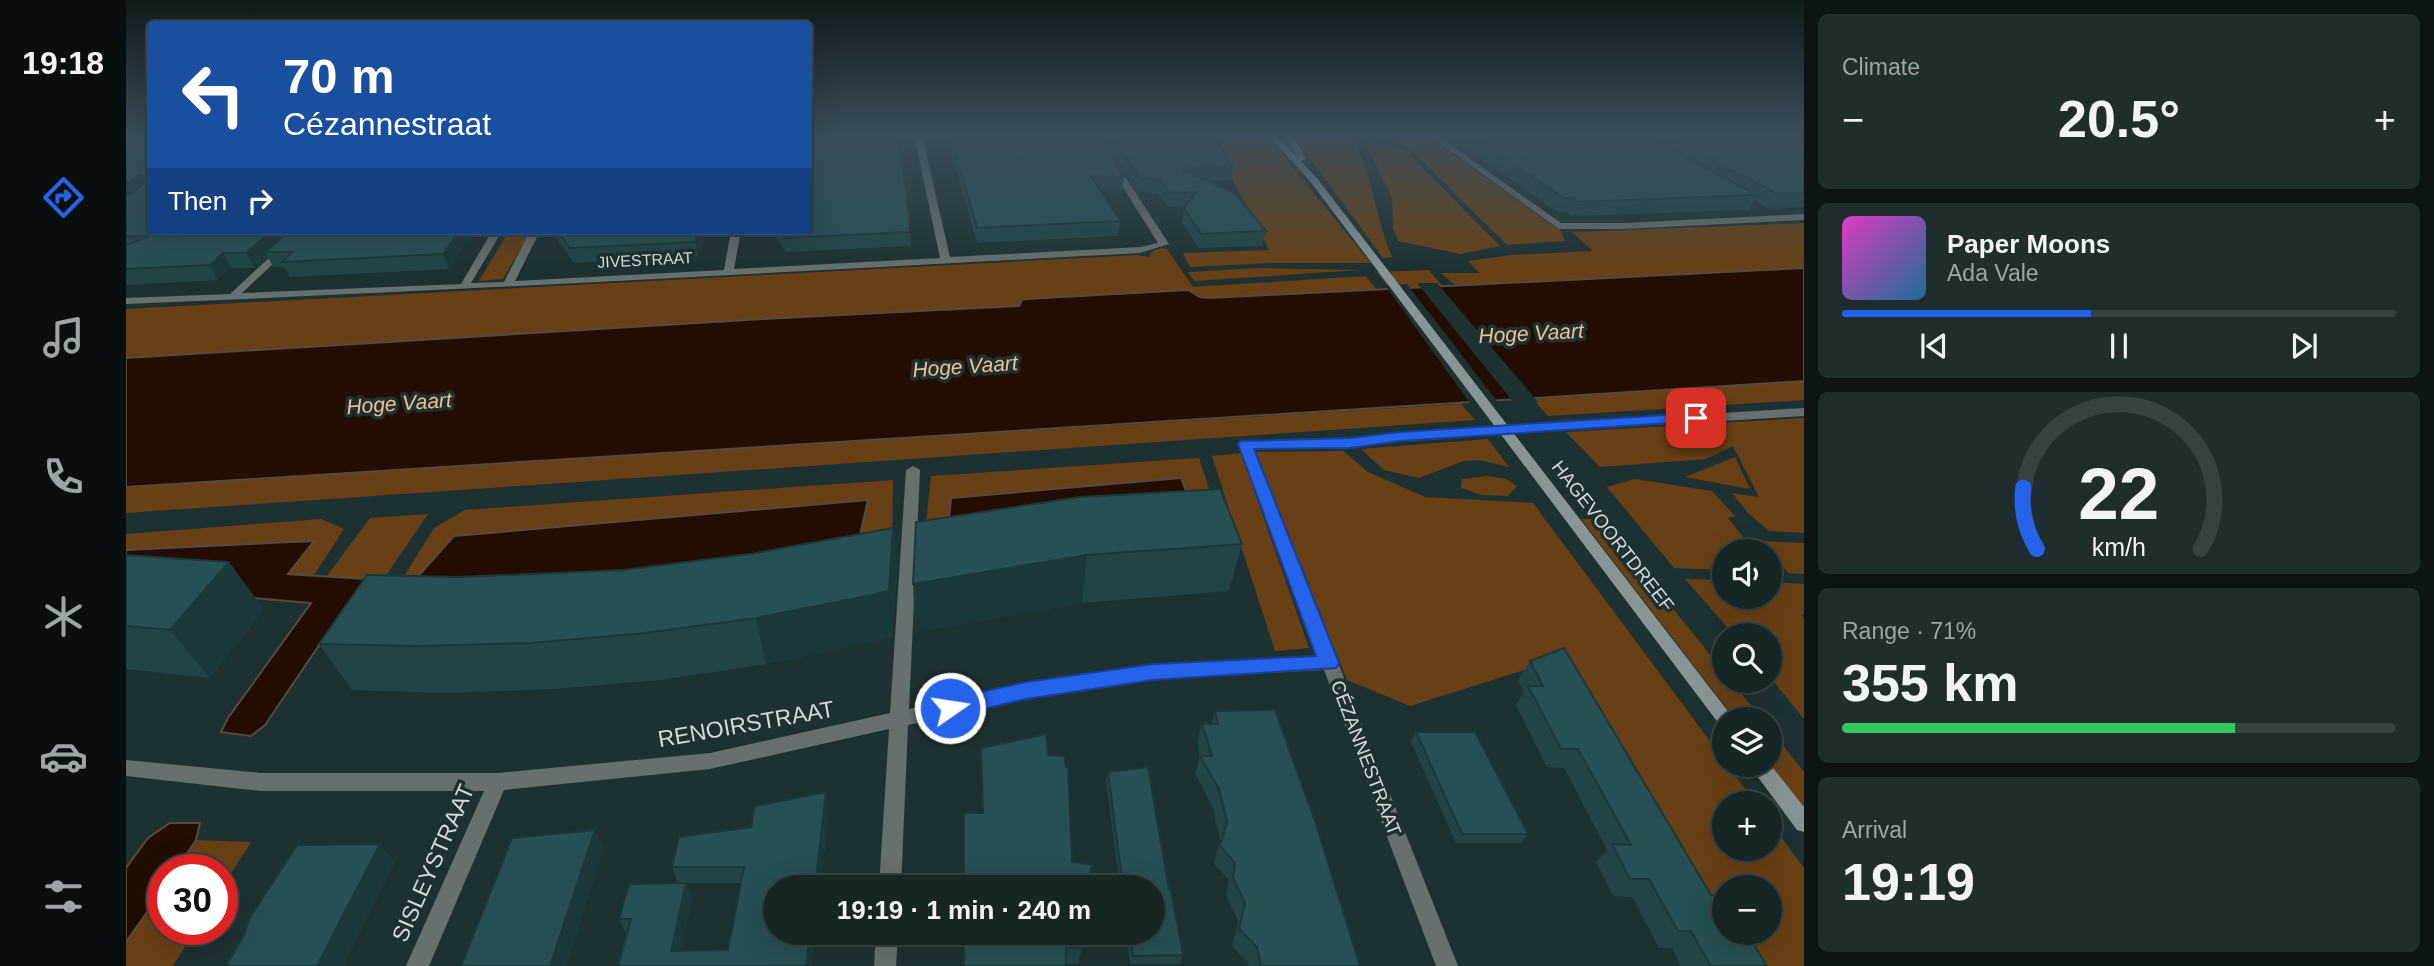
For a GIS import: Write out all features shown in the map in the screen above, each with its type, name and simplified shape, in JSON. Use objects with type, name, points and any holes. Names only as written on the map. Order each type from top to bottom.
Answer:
[{"type":"main road","name":"HAGEVOORTDREEF","points":[[1314,180],[1716,707]]},
{"type":"main road","points":[[1768,777],[1804,823]]},
{"type":"street","points":[[928,180],[946,262]]},
{"type":"street","name":"JIVESTRAAT","points":[[126,302],[946,262],[1140,250],[1164,244],[1123,180]]},
{"type":"street","points":[[1495,180],[1559,226],[1623,226],[1804,217]]},
{"type":"street","points":[[1752,206],[1776,218]]},
{"type":"street","points":[[232,297],[299,235]]},
{"type":"street","points":[[464,287],[495,235]]},
{"type":"street","points":[[508,284],[533,235]]},
{"type":"street","points":[[729,271],[735,235]]},
{"type":"street","name":"CÉZANNESTRAAT","points":[[1447,966],[1245,444],[1350,443],[1400,436],[1804,412]]},
{"type":"street","points":[[891,875],[913,470]]},
{"type":"street","name":"RENOIRSTRAAT","points":[[126,768],[261,782],[498,782],[710,761],[1026,691],[1131,675],[1274,664],[1329,663]]},
{"type":"street","name":"SISLEYSTRAAT","points":[[417,966],[498,782]]},
{"type":"street","points":[[885,966],[886,945]]},
{"type":"shaded area","points":[[1233,180],[1303,180],[1371,263],[1274,263],[1190,267],[1183,253],[1269,250]]},
{"type":"shaded area","points":[[1326,180],[1369,180],[1392,257],[1383,258]]},
{"type":"shaded area","points":[[1383,180],[1435,180],[1500,246],[1461,254],[1398,241],[1393,228],[1392,198]]},
{"type":"shaded area","points":[[1441,180],[1489,180],[1561,231],[1565,241],[1507,245]]},
{"type":"shaded area","points":[[1804,223],[1804,268],[1455,285],[1441,273],[1479,273],[1468,261],[1512,255],[1593,251],[1572,232]]},
{"type":"shaded area","points":[[507,235],[529,235],[503,279],[479,281]]},
{"type":"shaded area","points":[[1167,249],[1193,287],[1366,276],[1376,289],[1210,298],[1200,297],[1188,290],[1027,299],[1019,306],[126,358],[126,309],[1138,255],[1148,257],[1154,250]]},
{"type":"shaded area","points":[[1257,268],[1362,270],[1194,281],[1188,272]]},
{"type":"shaded area","points":[[1429,270],[1442,286],[1389,288],[1377,272]]},
{"type":"shaded area","points":[[1804,381],[1804,400],[1548,416],[1533,399]]},
{"type":"shaded area","points":[[1461,404],[1475,420],[126,513],[126,487]]},
{"type":"shaded area","points":[[1804,418],[1804,533],[1769,531],[1748,513],[1732,493],[1759,497],[1733,446],[1706,459],[1600,467],[1566,432]]},
{"type":"shaded area","points":[[1488,439],[1509,467],[1479,460],[1464,461],[1419,478],[1384,470],[1361,449]]},
{"type":"shaded area","points":[[1343,451],[1368,472],[1425,497],[1533,503],[1712,744],[1712,777],[1736,777],[1747,791],[1712,791],[1712,861],[1782,861],[1782,838],[1804,868],[1804,966],[1755,966],[1742,945],[1782,945],[1782,875],[1712,875],[1712,898],[1559,659],[1410,706],[1347,680],[1256,452]]},
{"type":"shaded area","points":[[1241,453],[1309,648],[1275,651],[1212,456]]},
{"type":"shaded area","points":[[1735,457],[1750,489],[1685,477]]},
{"type":"shaded area","points":[[1199,458],[1219,518],[1197,519],[1181,478],[951,498],[947,539],[924,542],[931,476]]},
{"type":"shaded area","points":[[1488,476],[1506,479],[1517,486],[1508,496],[1482,495],[1461,488],[1462,479]]},
{"type":"shaded area","points":[[1635,479],[1712,491],[1735,516],[1728,518],[1745,539],[1712,539],[1712,570],[1674,568],[1607,487]]},
{"type":"shaded area","points":[[893,480],[892,544],[857,546],[868,501],[413,582],[401,581],[434,528],[465,510]]},
{"type":"shaded area","points":[[428,514],[383,580],[327,576],[370,518]]},
{"type":"shaded area","points":[[321,519],[344,529],[314,575],[287,574],[313,541],[126,550],[126,534]]},
{"type":"shaded area","points":[[1581,519],[1601,519],[1712,657],[1712,689]]},
{"type":"shaded area","points":[[1782,542],[1804,543],[1804,574],[1788,573],[1782,566]]},
{"type":"shaded area","points":[[1685,579],[1712,580],[1712,609],[1782,609],[1782,583],[1804,584],[1804,719],[1782,692],[1782,623],[1724,623]]},
{"type":"shaded area","points":[[1715,693],[1741,693],[1752,707],[1726,707]]},
{"type":"shaded area","points":[[1782,744],[1804,772],[1804,810],[1779,777],[1782,777]]},
{"type":"shaded area","points":[[196,840],[251,842],[238,863],[238,854],[187,854]]},
{"type":"shaded area","points":[[147,912],[147,945],[186,945],[173,966],[126,966],[126,942]]},
{"type":"water","name":"Hoge Vaart","points":[[1804,268],[1804,381],[126,487],[126,358],[1019,306],[1022,300],[1026,299],[1188,290],[1200,297],[1210,298]]},
{"type":"water","points":[[1181,478],[1197,519],[947,539],[951,498]]},
{"type":"water","points":[[868,500],[854,561],[347,604],[265,725],[251,736],[221,732],[228,718],[311,603],[198,593],[126,592],[126,550],[314,541],[288,574],[413,582],[454,536]]},
{"type":"water","points":[[170,823],[200,823],[196,840],[187,854],[147,854],[147,912],[126,942],[126,868],[148,838]]},
{"type":"pier","points":[[1417,283],[1437,283],[1538,402],[1515,404]]},
{"type":"pier","points":[[1407,284],[1500,405],[1472,406],[1385,285]]},
{"type":"building","points":[[144,180],[147,180],[147,235],[266,235],[246,253],[223,253],[210,265],[126,269],[126,245],[149,236],[126,237],[126,197],[143,185]]},
{"type":"building","points":[[812,180],[904,180],[910,232],[784,238],[782,235],[812,235]]},
{"type":"building","points":[[963,180],[1094,180],[1120,221],[977,228]]},
{"type":"building","points":[[1160,180],[1206,180],[1235,193],[1266,231],[1201,234],[1184,209],[1196,192],[1170,193]]},
{"type":"building","points":[[1537,180],[1729,180],[1757,195],[1579,202],[1573,198],[1564,198]]},
{"type":"building","points":[[1751,180],[1804,180],[1804,193],[1778,194]]},
{"type":"building","points":[[284,235],[456,235],[443,254],[282,262],[292,252],[265,252]]},
{"type":"building","points":[[560,235],[698,235],[695,242],[570,248]]},
{"type":"building","points":[[1220,489],[1242,544],[1087,555],[913,584],[916,522],[1080,497]]},
{"type":"building","points":[[893,528],[889,590],[877,594],[756,618],[645,633],[531,643],[418,646],[319,644],[367,575],[458,577],[623,570],[750,554]]},
{"type":"building","points":[[126,555],[229,562],[170,630],[126,626]]},
{"type":"building","points":[[1564,648],[1712,895],[1712,945],[1754,945],[1767,966],[1711,966],[1691,931],[1678,931],[1649,879],[1630,879],[1612,844],[1631,845],[1578,749],[1561,749],[1528,686],[1543,686],[1530,661]]},
{"type":"building","points":[[1275,710],[1316,824],[1360,966],[1261,966],[1257,947],[1239,929],[1245,903],[1233,878],[1235,863],[1220,846],[1227,822],[1219,789],[1200,756],[1212,756],[1202,724],[1218,724],[1215,711]]},
{"type":"building","points":[[1416,732],[1475,732],[1528,834],[1462,834]]},
{"type":"building","points":[[1046,734],[1048,755],[1064,756],[1068,767],[1072,862],[1093,865],[1089,875],[964,875],[964,813],[983,813],[981,748]]},
{"type":"building","points":[[1148,767],[1183,955],[1133,956],[1132,945],[1165,945],[1165,875],[1121,875],[1108,772]]},
{"type":"building","points":[[826,792],[816,875],[763,875],[763,945],[809,945],[806,966],[618,966],[631,919],[619,919],[629,884],[686,883],[671,951],[728,950],[744,867],[672,867],[679,837],[751,827],[755,806]]},
{"type":"building","points":[[595,830],[550,966],[461,966],[512,838]]},
{"type":"building","points":[[380,844],[317,966],[226,966],[244,935],[249,919],[297,845]]},
{"type":"building","points":[[964,945],[1082,945],[1066,948],[1066,966],[964,966]]},
{"type":"route","points":[[950,708],[1026,691],[1153,672],[1329,663],[1245,444],[1350,443],[1400,436],[1696,418]]}]
